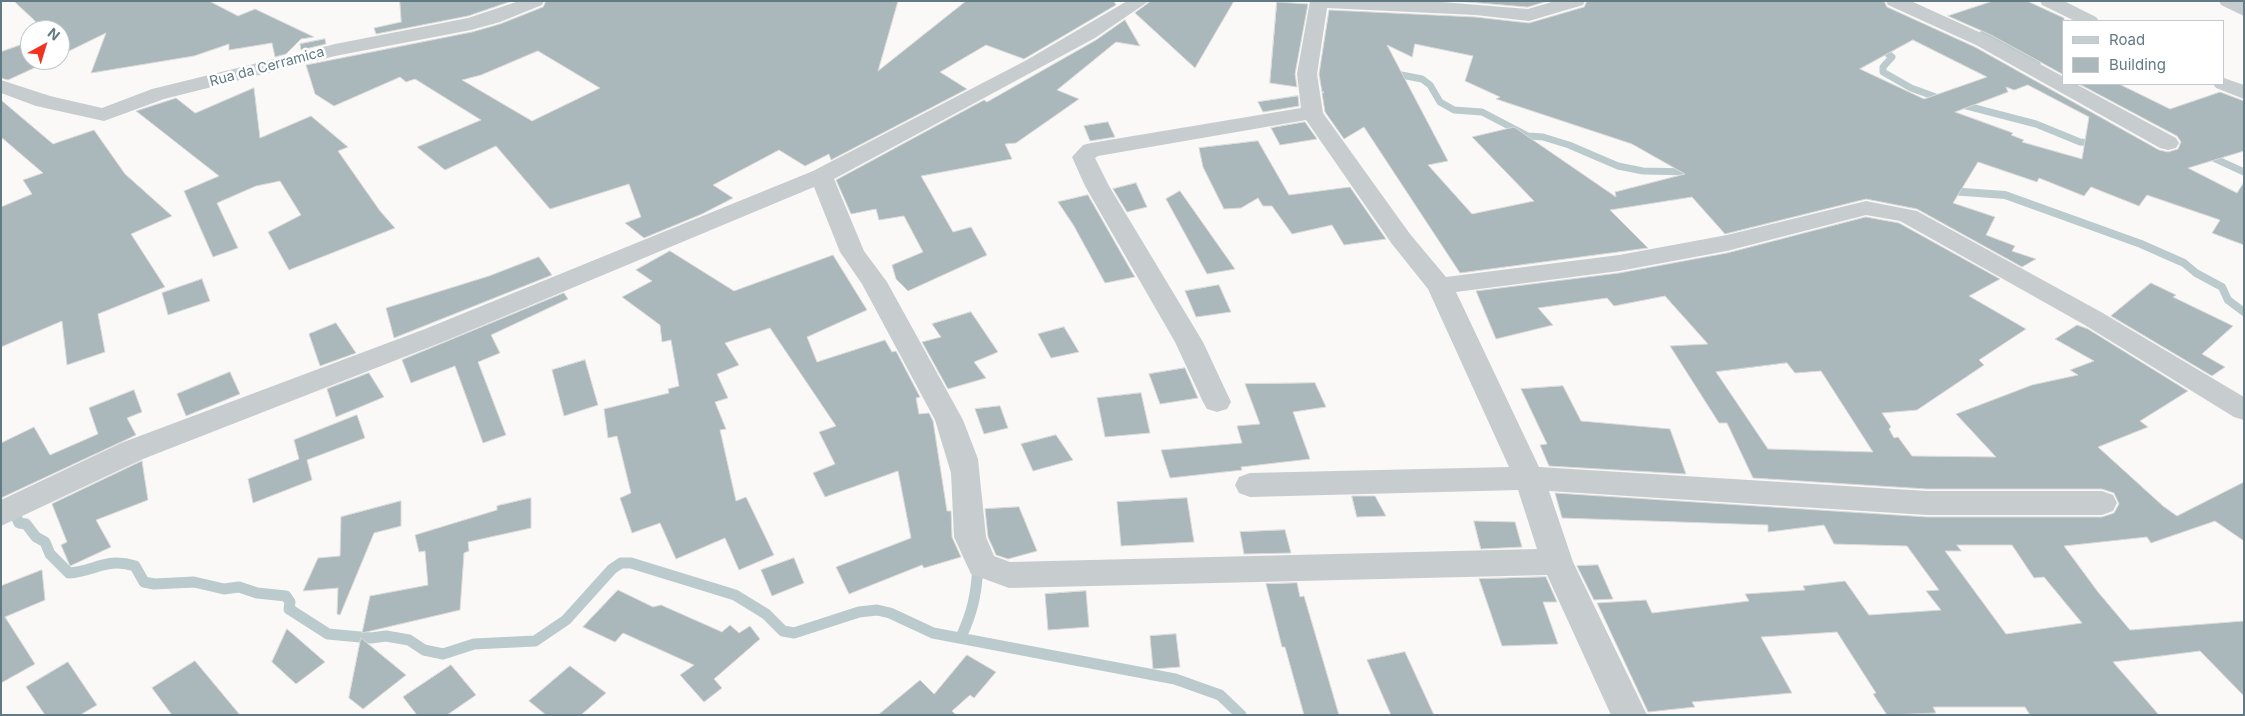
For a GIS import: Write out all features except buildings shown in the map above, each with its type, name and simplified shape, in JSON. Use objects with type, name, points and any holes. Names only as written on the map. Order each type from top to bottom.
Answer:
[{"type":"street","name":"Rua da Cerramica","points":[[1,86],[44,101],[104,115],[159,93],[184,89],[358,44],[445,29],[494,17],[513,12],[534,1]]},
{"type":"street","points":[[1,514],[132,451],[435,335],[821,176],[1032,65],[1088,34],[1140,1]]},
{"type":"street","points":[[1576,1],[1529,15],[1475,9],[1319,2],[1307,74],[1312,113],[1401,239],[1440,286],[1529,478],[1557,562],[1629,715]]},
{"type":"street","points":[[1895,1],[1983,41],[2168,144]]},
{"type":"street","points":[[2049,1],[2087,20]]},
{"type":"street","points":[[2228,1],[2244,10]]},
{"type":"street","points":[[2225,85],[2244,93]]},
{"type":"street","points":[[1217,402],[1189,342],[1097,186],[1083,158],[1091,150],[1312,113]]},
{"type":"street","points":[[821,176],[852,252],[874,282],[949,420],[963,459],[966,474],[970,537],[982,565],[1009,575],[1557,562]]},
{"type":"street","points":[[1440,286],[1619,263],[1728,243],[1866,208],[1883,210],[1908,216],[2083,314],[2244,410]]},
{"type":"street","points":[[1250,485],[1529,478],[1928,503],[2102,503]]},
{"type":"waterway","points":[[1983,34],[2019,51],[2037,64]]},
{"type":"waterway","points":[[1879,47],[1892,57],[1883,67],[1883,72],[1911,88],[1944,100]]},
{"type":"waterway","points":[[1391,73],[1422,79],[1430,85],[1440,102],[1454,110],[1482,112],[1528,136],[1543,137],[1569,145],[1618,166],[1643,171],[1691,172]]},
{"type":"waterway","points":[[1959,104],[2036,124],[2080,142],[2097,143]]},
{"type":"waterway","points":[[2207,155],[2244,172]]},
{"type":"waterway","points":[[1950,191],[2005,195],[2141,244],[2184,263],[2196,273],[2222,287],[2228,300],[2244,312]]},
{"type":"waterway","points":[[16,516],[19,523],[26,524],[36,537],[45,542],[50,554],[69,573],[117,563],[135,566],[144,582],[154,584],[194,582],[224,589],[239,587],[257,593],[286,596],[290,602],[289,609],[328,634],[371,638],[386,636],[409,640],[424,650],[443,654],[474,644],[535,641],[566,620],[612,569],[621,563],[631,563],[735,595],[766,614],[783,631],[794,633],[859,612],[877,610],[890,613],[933,633],[1175,679],[1220,695],[1241,715]]},
{"type":"waterway","points":[[961,637],[973,603],[978,567]]}]
